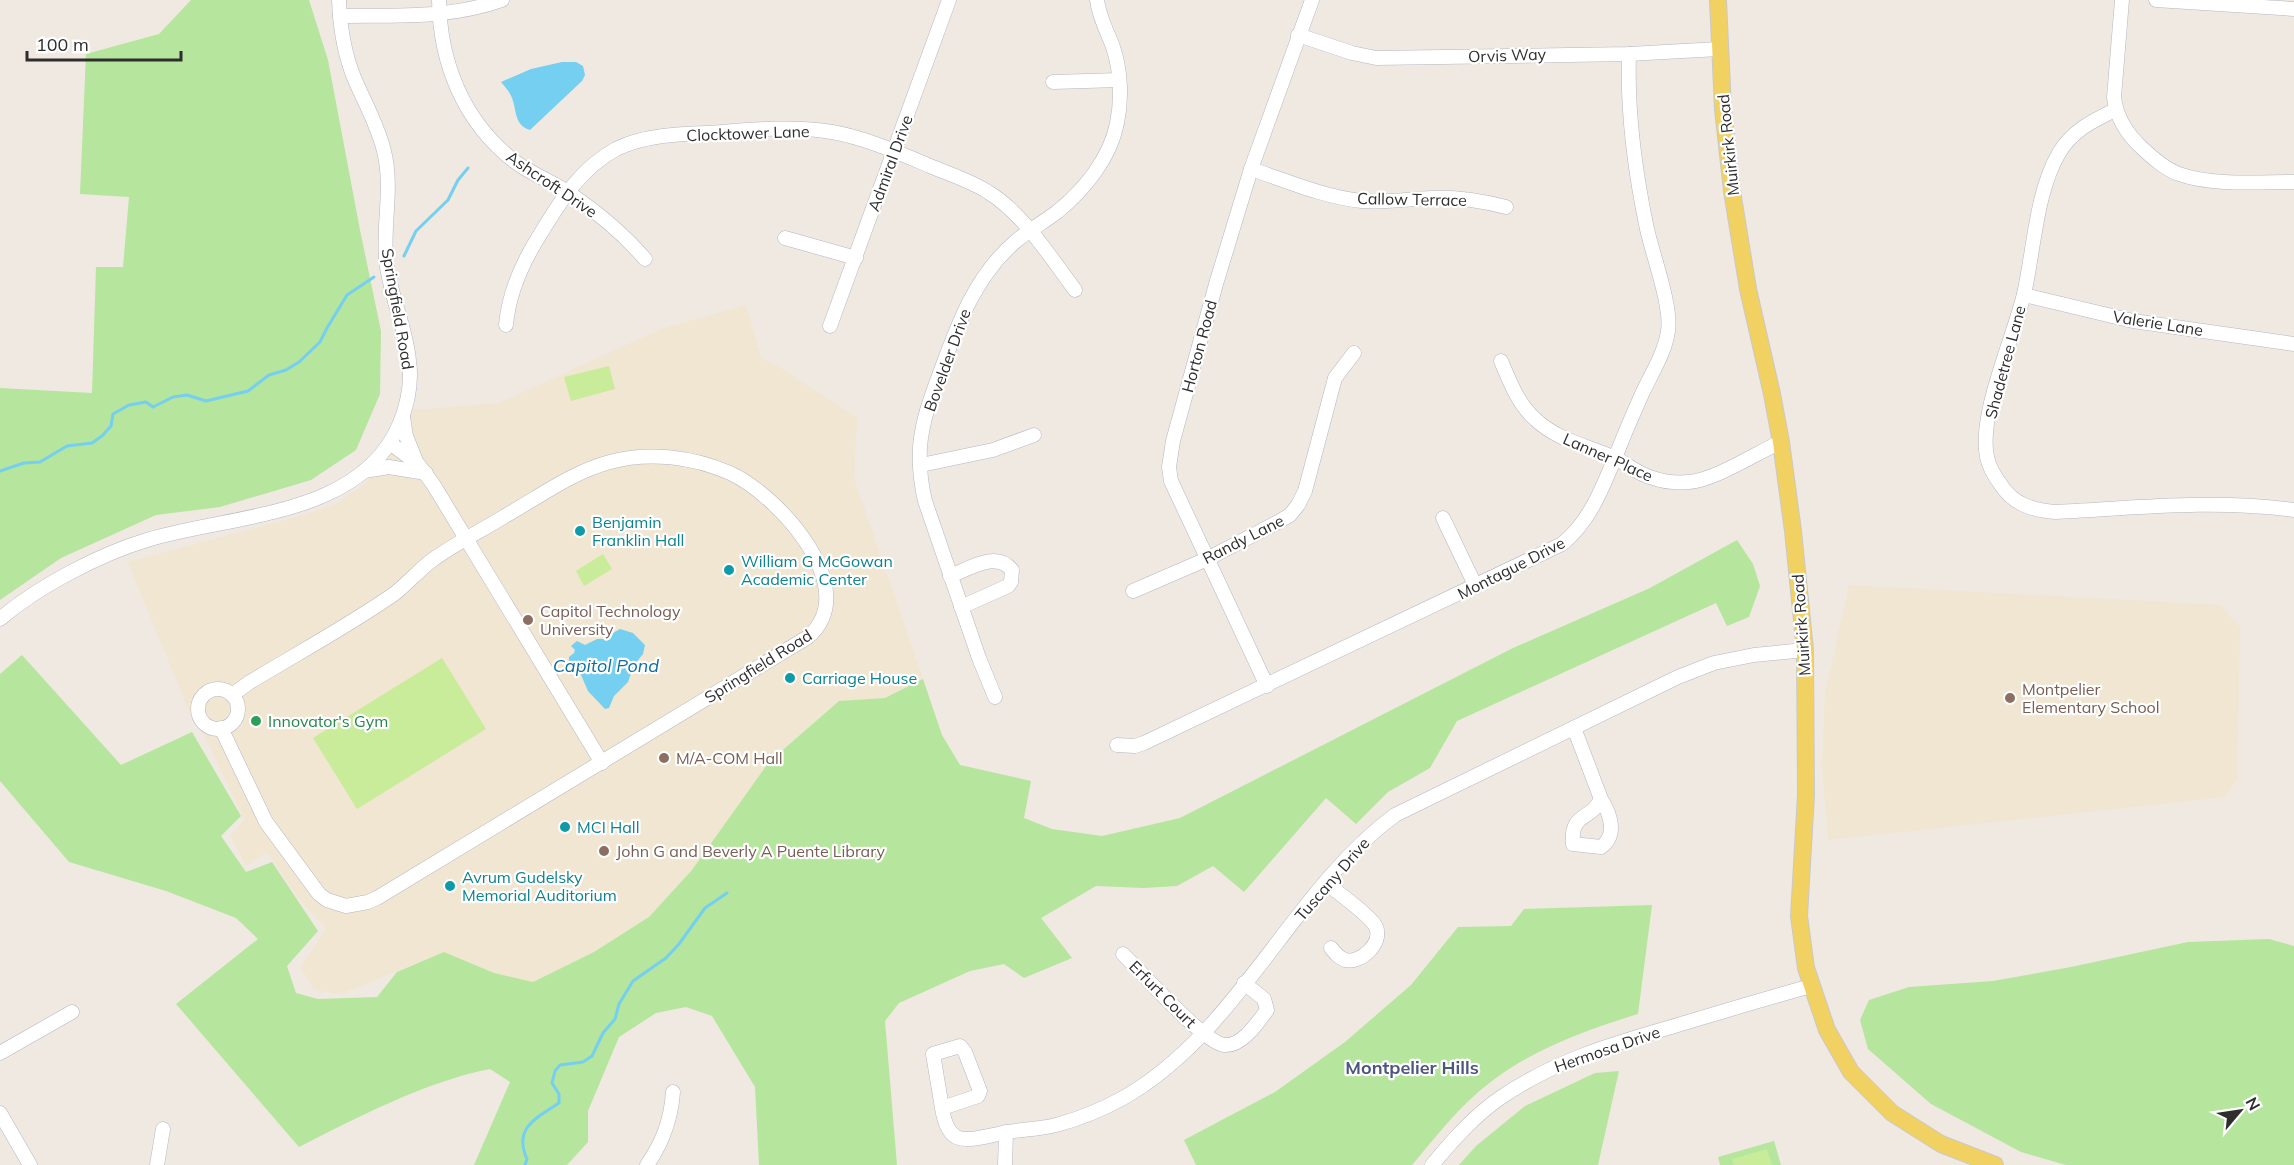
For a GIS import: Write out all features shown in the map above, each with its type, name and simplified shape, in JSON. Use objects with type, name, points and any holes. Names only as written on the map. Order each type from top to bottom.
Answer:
[{"type":"main road","name":"Muirkirk Road","points":[[1718,0],[1719,49],[1728,160],[1742,259],[1780,442],[1793,531],[1805,650],[1806,795],[1799,916],[1803,955],[1811,986],[1827,1030],[1851,1072],[1892,1113],[1941,1144],[1995,1165]]},
{"type":"street","name":"Springfield Road","points":[[0,619],[36,593],[116,551],[160,536],[243,519],[313,500],[343,486],[364,471],[390,443],[403,417],[410,386],[410,362],[386,260],[388,168],[382,140],[350,68],[339,0]]},
{"type":"street","name":"Ashcroft Drive","points":[[439,0],[443,46],[462,97],[474,121],[486,136],[514,161],[567,192],[625,236],[645,259]]},
{"type":"street","points":[[340,16],[439,15],[470,10],[502,0]]},
{"type":"street","name":"Admiral Drive","points":[[830,326],[949,0]]},
{"type":"street","name":"Bovelder Drive","points":[[994,697],[925,501],[920,448],[930,400],[962,314],[988,270],[1016,241],[1071,199],[1102,161],[1113,138],[1117,125],[1119,80],[1116,58],[1097,0]]},
{"type":"street","name":"Horton Road","points":[[1267,686],[1171,481],[1170,455],[1216,284],[1251,169],[1312,0]]},
{"type":"street","points":[[2122,0],[2114,80],[2115,110],[2136,142],[2161,164],[2197,179],[2294,182]]},
{"type":"street","points":[[2156,0],[2259,4],[2294,9]]},
{"type":"street","name":"Orvis Way","points":[[1298,35],[1352,53],[1376,58],[1629,54],[1719,49]]},
{"type":"street","name":"Montague Drive","points":[[1117,745],[1135,746],[1144,743],[1476,587],[1542,555],[1574,535],[1593,505],[1664,348],[1669,328],[1647,227],[1635,157],[1628,77],[1629,54]]},
{"type":"street","points":[[1053,82],[1119,80]]},
{"type":"street","name":"Shadetree Lane","points":[[2115,110],[2075,132],[2060,151],[2053,165],[2042,199],[2024,295],[1994,393],[1985,441],[1987,458],[1995,476],[2006,492],[2020,504],[2035,510],[2055,512],[2190,503],[2255,505],[2294,510]]},
{"type":"street","name":"Clocktower Lane","points":[[506,325],[508,307],[522,267],[567,192],[598,160],[634,141],[723,132],[809,129],[855,137],[988,191],[1009,208],[1075,290]]},
{"type":"street","name":"Callow Terrace","points":[[1251,169],[1305,187],[1361,201],[1463,198],[1506,207]]},
{"type":"street","points":[[785,238],[856,258]]},
{"type":"street","name":"Valerie Lane","points":[[2024,295],[2133,321],[2294,344]]},
{"type":"street","name":"Randy Lane","points":[[1134,591],[1207,559],[1290,515],[1305,491],[1335,378],[1354,353]]},
{"type":"street","name":"Lanner Place","points":[[1501,361],[1518,397],[1535,419],[1563,438],[1614,458],[1651,478],[1672,482],[1691,482],[1707,478],[1780,442]]},
{"type":"street","points":[[403,417],[406,436],[422,469],[467,539],[602,763]]},
{"type":"street","points":[[921,465],[993,450],[1034,435]]},
{"type":"street","points":[[390,443],[422,469]]},
{"type":"street","name":"Springfield Road","points":[[221,728],[258,807],[277,839],[319,894],[327,900],[346,906],[356,905],[377,898],[808,637],[819,627],[826,609],[824,583],[806,544],[776,505],[744,481],[699,462],[655,456],[617,460],[586,471],[467,539],[431,561],[384,600],[232,695]]},
{"type":"street","points":[[364,471],[389,467],[422,469]]},
{"type":"street","points":[[1443,518],[1476,587]]},
{"type":"street","points":[[950,576],[997,560],[1007,563],[1012,570],[1011,582],[1008,586],[961,607]]},
{"type":"street","name":"Tuscany Drive","points":[[942,1108],[946,1129],[952,1136],[962,1138],[1056,1125],[1123,1098],[1162,1071],[1203,1033],[1360,844],[1395,815],[1678,677],[1714,663],[1754,655],[1805,650]]},
{"type":"street","points":[[221,689],[232,695],[238,706],[238,712],[232,723],[221,728],[214,728],[203,721],[200,715],[200,702],[203,696],[221,689]]},
{"type":"street","points":[[1574,728],[1601,799]]},
{"type":"street","points":[[1326,883],[1372,921],[1378,933],[1371,948],[1364,955],[1351,960],[1343,959],[1331,948]]},
{"type":"street","name":"Erfurt Court","points":[[1123,954],[1203,1033]]},
{"type":"street","points":[[1203,1033],[1224,1045],[1232,1044],[1246,1035],[1256,1024],[1267,1010],[1267,1004],[1258,993],[1244,983]]},
{"type":"street","name":"Hermosa Drive","points":[[1432,1165],[1453,1140],[1486,1109],[1512,1090],[1550,1068],[1614,1043],[1811,986]]},
{"type":"street","points":[[0,1053],[72,1012]]},
{"type":"street","points":[[960,1046],[965,1052],[980,1091],[978,1096],[942,1108],[933,1054],[960,1046]]},
{"type":"street","points":[[647,1165],[657,1152],[668,1124],[673,1092]]},
{"type":"street","points":[[0,1113],[30,1165]]},
{"type":"street","points":[[157,1165],[164,1129]]},
{"type":"street","points":[[1005,1165],[1006,1132]]},
{"type":"shaded area","name":"Capitol Technology University","points":[[746,305],[761,358],[784,370],[857,418],[854,478],[923,679],[885,698],[838,701],[769,762],[692,870],[649,917],[594,952],[533,982],[494,973],[444,952],[341,994],[314,990],[301,967],[326,928],[299,899],[267,852],[246,866],[230,836],[244,820],[210,747],[187,706],[128,562],[301,516],[336,504],[365,484],[397,442],[413,410],[499,403],[661,329]]},
{"type":"shaded area","points":[[1849,585],[2220,605],[2240,627],[2237,779],[2225,797],[1828,840],[1822,768],[1825,694]]},
{"type":"green space","points":[[191,0],[309,0],[328,60],[381,331],[380,394],[356,450],[311,480],[220,507],[156,515],[61,558],[0,600],[0,388],[92,393],[96,267],[123,267],[129,197],[80,194],[86,54],[159,34]]},
{"type":"green space","points":[[609,366],[615,389],[571,401],[564,377]]},
{"type":"green space","points":[[1737,540],[1753,564],[1760,586],[1749,617],[1727,626],[1716,603],[1457,721],[1430,768],[1388,792],[1356,824],[1326,798],[1244,892],[1213,866],[1177,886],[1144,888],[1096,886],[1041,918],[1072,958],[1024,978],[1004,964],[970,971],[899,1003],[885,1021],[897,1165],[759,1165],[755,1087],[712,1016],[686,1007],[656,1013],[619,1037],[588,1111],[588,1142],[567,1165],[474,1165],[510,1082],[490,1069],[417,1091],[299,1147],[176,1004],[258,939],[236,918],[166,891],[69,862],[0,781],[0,674],[22,655],[121,765],[192,732],[241,816],[221,836],[246,872],[272,862],[318,931],[287,966],[296,993],[318,999],[377,997],[397,972],[444,952],[494,973],[533,982],[594,952],[649,917],[692,870],[769,762],[839,701],[885,698],[923,679],[942,735],[960,765],[1031,781],[1024,818],[1052,829],[1102,836],[1180,818],[1513,648],[1650,588]]},
{"type":"green space","points":[[603,554],[612,569],[584,586],[576,571]]},
{"type":"green space","points":[[442,658],[486,729],[357,809],[313,738]]},
{"type":"green space","points":[[1652,905],[1638,1014],[1572,1037],[1511,1068],[1466,1104],[1412,1165],[1196,1165],[1184,1140],[1275,1092],[1345,1042],[1411,985],[1458,927],[1511,926],[1524,909]]},
{"type":"green space","points":[[2269,939],[2294,946],[2294,1165],[2066,1165],[2021,1152],[1931,1104],[1868,1049],[1860,1020],[1869,1000],[1909,987],[1993,981],[2188,942]]},
{"type":"green space","points":[[1619,1071],[1598,1165],[1459,1165],[1476,1146],[1525,1106],[1595,1073]]},
{"type":"green space","points":[[1774,1141],[1781,1165],[1720,1165],[1718,1157]]},
{"type":"green space","points":[[1767,1149],[1772,1165],[1734,1165],[1732,1159]]},
{"type":"water","points":[[562,62],[576,62],[583,66],[585,75],[582,81],[530,130],[525,128],[517,117],[511,96],[501,82],[531,69]]},
{"type":"water","name":"Capitol Pond","points":[[620,629],[633,633],[645,645],[643,654],[634,665],[628,682],[614,696],[609,708],[605,709],[588,691],[578,668],[569,665],[569,657],[575,650],[571,646],[577,641],[585,645],[597,639],[606,639],[609,631],[613,633]]},
{"type":"waterway","points":[[404,256],[416,231],[448,200],[458,180],[468,168]]},
{"type":"waterway","points":[[0,471],[24,463],[40,462],[67,446],[92,443],[111,426],[113,414],[129,405],[146,402],[153,407],[173,397],[187,395],[206,401],[248,391],[269,375],[286,370],[299,362],[320,342],[347,295],[374,277]]},
{"type":"waterway","points":[[525,1165],[527,1159],[523,1148],[525,1132],[535,1119],[559,1103],[559,1094],[552,1083],[555,1071],[560,1065],[583,1062],[592,1056],[603,1033],[615,1019],[619,1004],[633,981],[666,958],[705,908],[727,893]]},
{"type":"place","name":"Benjamin Franklin Hall","points":[[580,531]]},
{"type":"place","name":"William G McGowan Academic Center","points":[[729,570]]},
{"type":"place","name":"Capitol Technology University","points":[[528,620]]},
{"type":"place","name":"Carriage House","points":[[790,678]]},
{"type":"place","name":"Montpelier Elementary School","points":[[2010,698]]},
{"type":"place","name":"Innovator's Gym","points":[[256,721]]},
{"type":"place","name":"M/A-COM Hall","points":[[664,758]]},
{"type":"place","name":"MCI Hall","points":[[565,827]]},
{"type":"place","name":"John G and Beverly A Puente Library","points":[[604,851]]},
{"type":"place","name":"Avrum Gudelsky Memorial Auditorium","points":[[450,886]]},
{"type":"district","name":"Montpelier Hills","points":[[1412,1068]]}]
